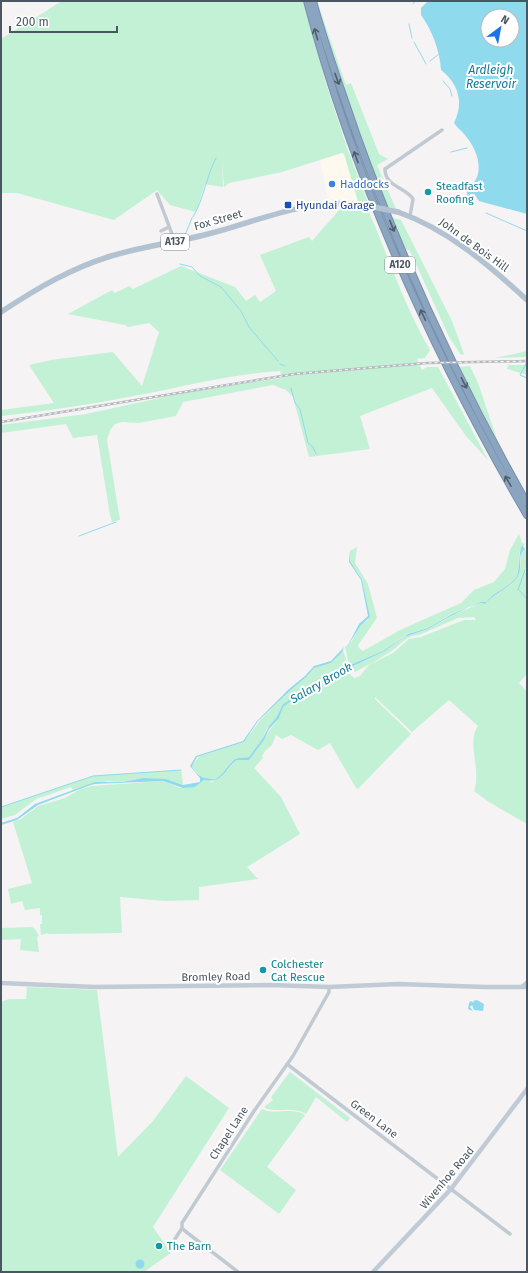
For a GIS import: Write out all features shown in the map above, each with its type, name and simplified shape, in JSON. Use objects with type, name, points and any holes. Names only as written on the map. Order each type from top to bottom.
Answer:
[{"type":"highway","name":"A120","points":[[307,1],[343,120],[388,238],[424,317],[488,446],[527,515]]},
{"type":"highway","name":"A120","points":[[313,1],[333,68],[395,233],[442,342],[490,437],[527,503]]},
{"type":"main road","name":"Fox Street","points":[[1,312],[49,282],[88,265],[120,254],[174,239],[308,205],[331,203],[359,204],[381,208]]},
{"type":"main road","name":"John de Bois Hill","points":[[381,208],[410,216],[432,226],[497,273],[527,300]]},
{"type":"street","points":[[410,216],[413,199],[411,195],[391,183],[386,175],[385,169],[442,130]]},
{"type":"street","points":[[157,194],[174,239]]},
{"type":"street","points":[[161,231],[169,228]]},
{"type":"street","points":[[521,987],[527,982]]},
{"type":"street","name":"Bromley Road","points":[[1,983],[94,987],[270,985],[329,987],[398,984],[485,988],[527,987]]},
{"type":"street","name":"Chapel Lane","points":[[175,1239],[182,1228],[182,1223],[194,1203],[254,1111],[287,1064],[329,992],[329,987]]},
{"type":"street","name":"Green Lane","points":[[287,1064],[510,1234]]},
{"type":"street","name":"Wivenhoe Road","points":[[373,1272],[451,1189],[527,1089]]},
{"type":"street","points":[[182,1228],[238,1272]]},
{"type":"shaded area","name":"Haddocks","points":[[345,152],[360,201],[328,199],[320,160]]},
{"type":"green space","points":[[62,1],[303,1],[325,80],[346,145],[368,203],[358,202],[344,154],[342,153],[282,172],[229,183],[224,187],[222,160],[223,187],[205,184],[196,212],[170,205],[157,190],[114,220],[17,193],[1,193],[1,39]]},
{"type":"green space","points":[[317,1],[346,85],[351,83],[379,154],[388,159],[377,165],[396,209],[383,205],[338,76]]},
{"type":"green space","points":[[341,208],[356,208],[369,212],[412,316],[430,350],[425,358],[417,359],[422,370],[427,367],[438,367],[488,460],[466,436],[432,388],[360,416],[370,449],[309,457],[293,397],[286,390],[273,385],[183,402],[176,416],[138,423],[122,422],[115,424],[110,430],[107,440],[120,520],[112,522],[97,435],[73,438],[66,424],[1,433],[1,425],[86,414],[201,389],[282,378],[280,371],[244,375],[53,410],[1,416],[1,410],[54,403],[29,365],[51,360],[113,352],[142,386],[159,332],[149,323],[128,327],[125,325],[68,314],[112,290],[115,293],[129,286],[133,289],[181,266],[235,287],[246,301],[255,295],[260,302],[276,291],[260,255],[309,237],[312,241]]},
{"type":"green space","points":[[390,217],[401,220],[452,321],[464,354],[461,355],[449,337],[413,257],[409,250],[405,249]]},
{"type":"green space","points":[[527,351],[527,357],[495,358]]},
{"type":"green space","points":[[508,365],[527,365],[527,375],[507,369]]},
{"type":"green space","points":[[470,366],[478,383],[497,439],[458,367]]},
{"type":"green space","points":[[519,534],[522,543],[525,544],[519,556],[517,576],[486,602],[481,602],[451,614],[428,628],[407,634],[383,651],[350,665],[351,667],[385,651],[404,637],[428,629],[453,615],[481,603],[485,604],[516,580],[520,569],[521,555],[525,549],[527,558],[525,573],[527,572],[527,674],[519,683],[527,692],[527,824],[489,802],[474,791],[476,774],[473,740],[478,726],[449,700],[412,732],[375,697],[375,699],[411,734],[358,789],[330,743],[318,750],[291,735],[282,739],[276,735],[272,745],[265,751],[262,756],[263,758],[254,768],[281,797],[300,834],[247,867],[258,879],[199,887],[199,900],[165,901],[120,897],[122,933],[48,933],[41,935],[40,924],[42,924],[42,915],[40,915],[40,908],[25,910],[22,901],[11,904],[8,889],[32,883],[13,822],[21,819],[38,806],[65,798],[81,789],[92,786],[163,781],[180,788],[195,787],[204,780],[212,782],[223,774],[237,760],[249,760],[279,717],[282,707],[295,698],[308,693],[316,685],[337,676],[343,670],[346,670],[354,678],[360,676],[369,665],[393,653],[409,639],[421,637],[464,620],[476,620],[474,617],[458,618],[419,635],[414,635],[403,641],[394,650],[355,672],[350,669],[345,647],[352,641],[360,625],[368,620],[369,615],[362,580],[350,561],[350,551],[357,547],[355,563],[368,584],[377,618],[358,645],[363,651],[400,630],[461,603],[474,590],[494,582],[505,569],[510,550]]},
{"type":"green space","points":[[343,650],[348,666],[315,685],[310,691],[283,704],[276,718],[267,728],[263,738],[248,758],[239,758],[233,761],[219,777],[215,779],[207,779],[199,775],[193,769],[192,765],[200,756],[244,742],[261,719],[314,668],[331,663]]},
{"type":"green space","points":[[181,770],[183,785],[170,780],[143,778],[123,782],[108,781],[73,790],[71,787],[36,799],[15,815],[1,819],[1,807],[93,776]]},
{"type":"green space","points":[[32,927],[39,936],[37,937],[39,952],[20,950],[21,939],[1,940],[1,928]]},
{"type":"green space","points":[[27,987],[97,990],[118,1157],[153,1121],[186,1076],[229,1108],[153,1227],[171,1253],[144,1272],[1,1272],[1,1002],[9,999],[26,999]]},
{"type":"green space","points":[[290,1072],[350,1118],[347,1122],[316,1097],[306,1114],[294,1110],[272,1110],[264,1107],[273,1100],[271,1097]]},
{"type":"green space","points":[[262,1109],[272,1112],[294,1111],[305,1115],[267,1167],[296,1190],[279,1214],[220,1170]]},
{"type":"water","name":"Ardleigh Reservoir","points":[[428,1],[527,1],[527,214],[479,201],[474,194],[470,194],[470,197],[468,197],[465,186],[473,184],[477,178],[479,165],[478,159],[469,140],[454,123],[459,108],[458,94],[452,81],[441,70],[437,48],[432,34],[421,15],[421,8]]},
{"type":"water","points":[[522,545],[525,549],[521,555],[518,576],[512,583],[485,604],[481,603],[469,607],[428,629],[404,637],[385,651],[351,667],[350,665],[383,651],[408,634],[428,628],[452,614],[481,602],[486,602],[489,598],[511,583],[517,576]]},
{"type":"water","points":[[350,551],[350,561],[362,580],[370,617],[361,625],[347,647],[359,624],[368,616],[361,580],[349,562]]},
{"type":"water","points":[[344,647],[342,652],[331,663],[314,668],[258,721],[244,742],[197,757],[192,766],[194,770],[197,774],[203,777],[215,779],[220,776],[234,760],[249,757],[263,738],[269,726],[276,718],[283,704],[298,695],[310,691],[295,698],[283,707],[279,718],[269,729],[264,740],[249,760],[237,760],[223,775],[215,780],[204,780],[195,787],[183,788],[163,781],[93,784],[38,805],[17,820],[1,825],[1,823],[17,818],[35,804],[95,782],[123,782],[143,778],[166,779],[183,785],[200,782],[200,778],[190,766],[196,756],[243,741],[257,721],[289,689],[305,676],[314,666],[331,661]]},
{"type":"water","points":[[348,666],[349,668],[343,670],[337,676],[316,685],[310,691],[317,683],[338,673],[343,668]]},
{"type":"water","points":[[477,1000],[484,1004],[483,1011],[474,1010],[472,1005],[470,1007],[473,1011],[468,1009],[471,1001],[474,1003],[473,1001]]},
{"type":"water","points":[[140,1259],[145,1264],[140,1269],[135,1264]]},
{"type":"waterway","points":[[409,24],[412,38]]},
{"type":"waterway","points":[[414,42],[426,64]]},
{"type":"waterway","points":[[430,61],[439,54]]},
{"type":"waterway","points":[[443,81],[450,89],[452,96]]},
{"type":"waterway","points":[[451,152],[467,148]]},
{"type":"waterway","points":[[193,217],[200,203],[216,158]]},
{"type":"waterway","name":"Salary Brook","points":[[468,197],[470,204]]},
{"type":"waterway","points":[[486,213],[527,231]]},
{"type":"waterway","points":[[182,236],[185,235],[192,218]]},
{"type":"waterway","points":[[166,241],[172,239]]},
{"type":"waterway","points":[[180,264],[192,267],[200,276],[221,287],[241,311],[249,327],[278,361]]},
{"type":"waterway","name":"Salary Brook","points":[[527,362],[520,375],[527,378]]},
{"type":"waterway","points":[[280,364],[285,366]]},
{"type":"waterway","points":[[291,388],[295,403],[300,409],[308,443],[313,447],[316,454]]},
{"type":"waterway","points":[[79,536],[116,522]]},
{"type":"waterway","points":[[518,590],[525,570]]},
{"type":"waterway","points":[[519,590],[527,599]]},
{"type":"waterway","points":[[1,807],[93,776],[181,770]]},
{"type":"railway","points":[[1,422],[294,374],[427,363],[527,361]]},
{"type":"place","name":"Haddocks","points":[[332,184]]},
{"type":"place","name":"Steadfast Roofing","points":[[428,192]]},
{"type":"place","name":"Hyundai Garage","points":[[288,205]]},
{"type":"place","name":"Colchester Cat Rescue","points":[[263,970]]},
{"type":"place","name":"The Barn","points":[[159,1246]]}]
